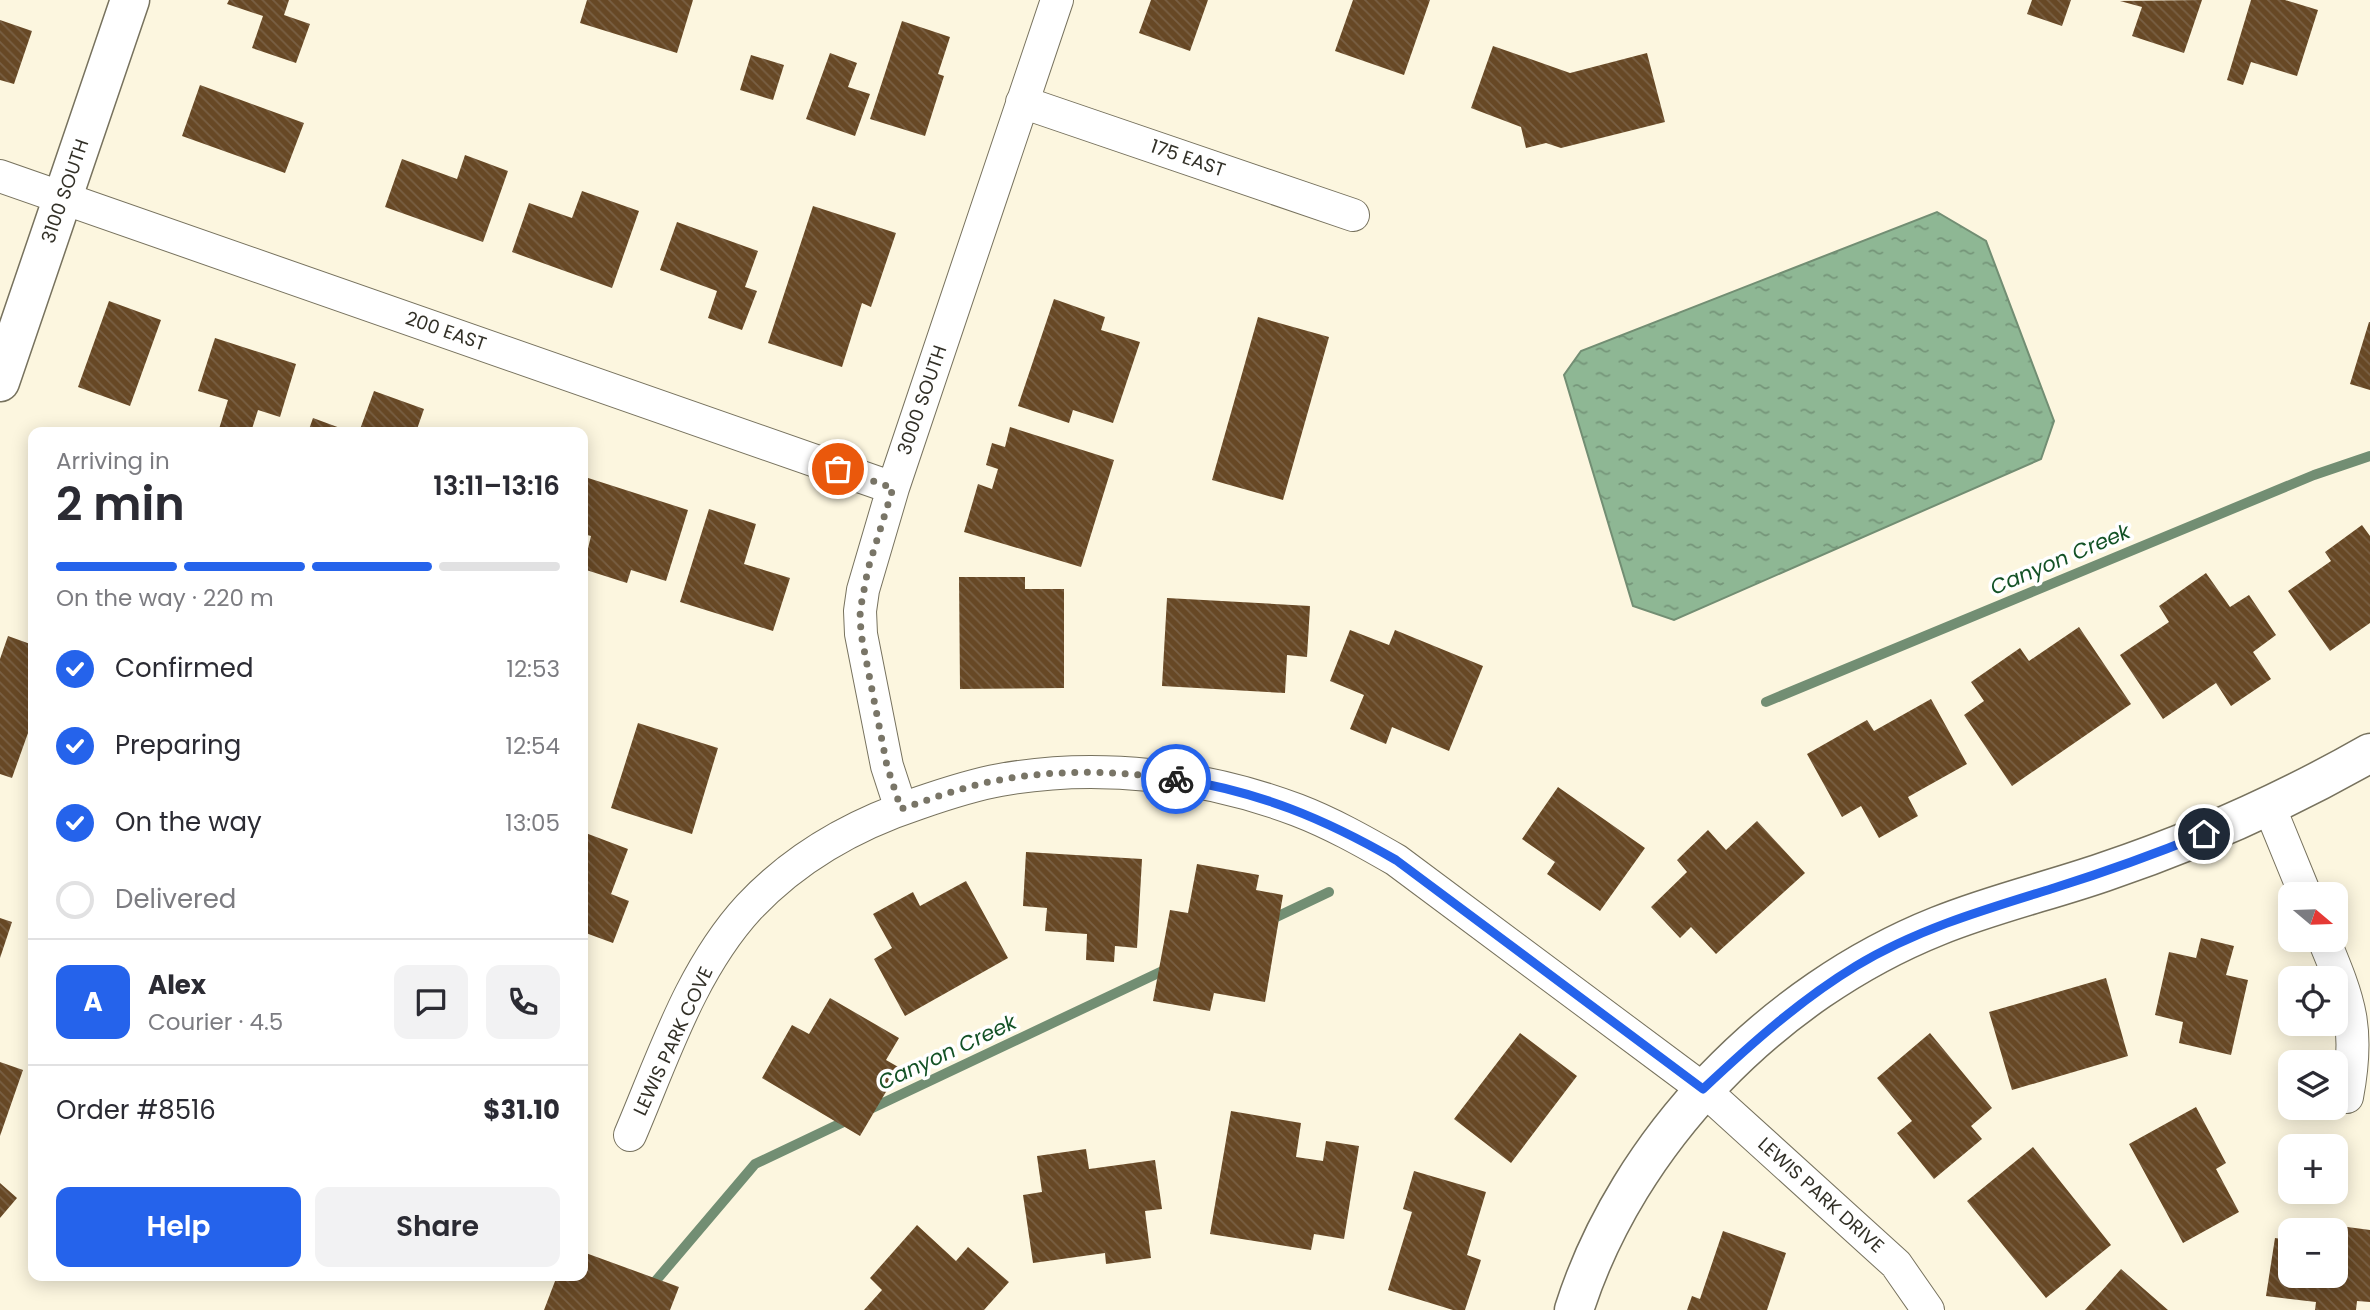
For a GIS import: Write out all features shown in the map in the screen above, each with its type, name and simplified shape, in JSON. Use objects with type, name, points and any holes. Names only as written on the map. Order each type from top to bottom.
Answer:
[{"type":"street","name":"3100 SOUTH","points":[[0,382],[130,0]]},
{"type":"street","name":"3000 SOUTH","points":[[901,809],[887,766],[861,634],[860,611],[868,569],[1057,0]]},
{"type":"street","name":"175 EAST","points":[[1022,102],[1353,215]]},
{"type":"street","name":"200 EAST","points":[[0,176],[893,488]]},
{"type":"street","points":[[1574,1310],[1598,1248],[1621,1203],[1644,1165],[1703,1089],[1774,1024],[1857,965],[1937,926],[1983,909],[2105,872],[2182,843],[2269,806],[2370,752]]},
{"type":"street","name":"LEWIS PARK COVE","points":[[630,1135],[696,984],[720,944],[749,907],[782,876],[816,850],[851,830],[958,789],[1000,780],[1080,772],[1120,773],[1202,783],[1297,810],[1347,832],[1396,860],[1703,1089]]},
{"type":"street","points":[[2269,806],[2300,882]]},
{"type":"street","points":[[2329,952],[2345,989],[2353,1025],[2354,1061],[2348,1092]]},
{"type":"street","name":"LEWIS PARK DRIVE","points":[[1703,1089],[1896,1264],[1928,1310]]},
{"type":"water","points":[[1937,212],[1986,241],[2054,421],[2041,459],[1674,620],[1633,606],[1564,375],[1581,351]]},
{"type":"building","points":[[229,0],[289,0],[284,15],[310,24],[296,63],[252,48],[263,16],[227,4]]},
{"type":"building","points":[[587,0],[693,0],[677,53],[580,23]]},
{"type":"building","points":[[1151,0],[1208,0],[1190,51],[1139,33]]},
{"type":"building","points":[[1353,0],[1430,0],[1404,75],[1335,51]]},
{"type":"building","points":[[2032,0],[2071,0],[2062,26],[2027,14]]},
{"type":"building","points":[[2202,0],[2184,53],[2132,36],[2142,7],[2120,1]]},
{"type":"building","points":[[2251,0],[2285,0],[2318,10],[2297,76],[2251,62],[2243,85],[2227,80]]},
{"type":"building","points":[[0,20],[32,31],[14,84],[0,80]]},
{"type":"building","points":[[902,21],[950,37],[938,74],[944,76],[925,136],[870,119]]},
{"type":"building","points":[[1493,46],[1570,73],[1647,53],[1665,122],[1561,148],[1546,143],[1526,148],[1521,127],[1471,108]]},
{"type":"building","points":[[830,53],[857,63],[848,87],[870,94],[855,136],[806,119]]},
{"type":"building","points":[[751,55],[784,65],[773,100],[740,90]]},
{"type":"building","points":[[200,85],[304,123],[285,173],[182,136]]},
{"type":"building","points":[[465,155],[508,171],[483,242],[385,207],[402,159],[457,179]]},
{"type":"building","points":[[582,191],[639,211],[612,288],[512,252],[529,203],[572,218]]},
{"type":"building","points":[[813,206],[896,233],[871,307],[862,303],[842,367],[768,343]]},
{"type":"building","points":[[677,222],[758,251],[745,287],[757,291],[742,330],[708,318],[717,291],[660,270]]},
{"type":"building","points":[[1054,299],[1105,317],[1101,330],[1140,342],[1113,423],[1073,410],[1069,423],[1018,406]]},
{"type":"building","points":[[109,301],[161,320],[130,406],[78,387]]},
{"type":"building","points":[[1258,317],[1329,337],[1283,500],[1212,480]]},
{"type":"building","points":[[2370,322],[2370,390],[2350,384]]},
{"type":"building","points":[[215,338],[296,364],[280,417],[258,410],[253,427],[220,427],[228,400],[198,391]]},
{"type":"building","points":[[374,391],[424,409],[418,427],[361,427]]},
{"type":"building","points":[[313,418],[337,427],[310,427]]},
{"type":"building","points":[[1010,427],[1114,460],[1081,567],[964,532],[978,484],[992,489],[998,469],[986,465],[992,443],[1005,447]]},
{"type":"building","points":[[588,478],[688,510],[666,581],[631,570],[627,583],[588,571],[591,536],[588,535]]},
{"type":"building","points":[[709,509],[756,524],[744,564],[790,578],[773,631],[680,602]]},
{"type":"building","points":[[2362,525],[2370,536],[2370,623],[2330,651],[2288,591],[2331,561],[2325,552]]},
{"type":"building","points":[[2206,573],[2230,607],[2249,595],[2276,635],[2253,652],[2271,679],[2231,706],[2216,683],[2163,719],[2120,655],[2169,622],[2159,606]]},
{"type":"building","points":[[959,577],[1025,577],[1025,589],[1064,589],[1064,688],[960,689]]},
{"type":"building","points":[[1167,598],[1310,606],[1307,657],[1287,655],[1285,693],[1162,686]]},
{"type":"building","points":[[2079,627],[2131,704],[2012,786],[1964,715],[1984,701],[1971,682],[2020,648],[2029,661]]},
{"type":"building","points":[[1350,630],[1389,645],[1395,630],[1483,666],[1449,751],[1392,727],[1386,744],[1350,729],[1364,695],[1330,681]]},
{"type":"building","points":[[8,636],[28,643],[28,733],[12,778],[0,774],[0,659]]},
{"type":"building","points":[[1931,699],[1967,764],[1908,797],[1918,816],[1879,838],[1861,806],[1842,817],[1807,754],[1867,720],[1874,731]]},
{"type":"building","points":[[638,723],[718,748],[692,834],[611,808]]},
{"type":"building","points":[[1558,787],[1645,848],[1600,911],[1547,874],[1555,862],[1522,839]]},
{"type":"building","points":[[1757,821],[1805,873],[1716,954],[1691,927],[1680,938],[1651,907],[1687,872],[1677,860],[1708,830],[1726,850]]},
{"type":"building","points":[[588,834],[628,849],[611,894],[629,901],[613,943],[588,934]]},
{"type":"building","points":[[1026,852],[1142,859],[1137,948],[1115,946],[1114,962],[1086,960],[1087,934],[1045,931],[1047,908],[1023,906]]},
{"type":"building","points":[[1197,864],[1259,875],[1256,890],[1283,895],[1265,1002],[1214,993],[1210,1011],[1153,1001],[1170,910],[1188,913]]},
{"type":"building","points":[[966,881],[1008,958],[905,1016],[874,959],[892,948],[873,914],[913,892],[920,906]]},
{"type":"building","points":[[0,918],[12,922],[0,958]]},
{"type":"building","points":[[2201,938],[2234,946],[2226,975],[2248,980],[2231,1055],[2179,1043],[2183,1022],[2155,1015],[2169,952],[2196,958]]},
{"type":"building","points":[[2106,978],[2128,1056],[2012,1090],[1989,1012]]},
{"type":"building","points":[[830,998],[899,1038],[886,1060],[900,1068],[860,1136],[762,1078],[792,1025],[809,1034]]},
{"type":"building","points":[[1520,1033],[1577,1076],[1511,1163],[1454,1119]]},
{"type":"building","points":[[1930,1033],[1992,1108],[1971,1126],[1982,1139],[1934,1179],[1897,1133],[1912,1121],[1877,1078]]},
{"type":"building","points":[[0,1062],[23,1070],[0,1136]]},
{"type":"building","points":[[2196,1107],[2226,1163],[2216,1169],[2239,1212],[2183,1243],[2129,1144]]},
{"type":"building","points":[[1231,1111],[1301,1123],[1296,1157],[1323,1161],[1326,1141],[1359,1146],[1344,1239],[1314,1234],[1311,1250],[1210,1234]]},
{"type":"building","points":[[2033,1147],[2111,1245],[2046,1298],[1967,1201]]},
{"type":"building","points":[[1086,1149],[1089,1169],[1155,1160],[1162,1209],[1145,1211],[1151,1258],[1106,1264],[1105,1253],[1033,1263],[1023,1195],[1042,1192],[1037,1156]]},
{"type":"building","points":[[1414,1171],[1486,1192],[1467,1255],[1481,1260],[1465,1310],[1453,1310],[1388,1290],[1412,1212],[1403,1209]]},
{"type":"building","points":[[0,1183],[17,1198],[0,1218]]},
{"type":"building","points":[[917,1225],[956,1261],[968,1247],[1009,1282],[984,1310],[864,1310],[882,1290],[870,1278]]},
{"type":"building","points":[[2348,1227],[2370,1230],[2370,1302],[2357,1301],[2356,1310],[2315,1310],[2316,1302],[2266,1296],[2275,1238],[2278,1238],[2278,1288],[2348,1288]]},
{"type":"building","points":[[1723,1231],[1786,1253],[1767,1310],[1687,1310],[1692,1296],[1700,1299]]},
{"type":"building","points":[[588,1254],[679,1287],[670,1310],[544,1310],[555,1281],[588,1281]]},
{"type":"building","points":[[2121,1269],[2168,1310],[2085,1310]]},
{"type":"waterway","name":"Canyon Creek","points":[[1766,702],[2314,475],[2370,456]]},
{"type":"waterway","name":"Canyon Creek","points":[[1268,921],[1329,892]]},
{"type":"waterway","name":"Canyon Creek","points":[[866,1111],[1171,967]]},
{"type":"waterway","name":"Canyon Creek","points":[[631,1310],[755,1164],[852,1118]]},
{"type":"way so far","points":[[838,469],[893,488],[868,569],[860,611],[861,634],[887,766],[901,809],[958,789],[1040,774],[1120,773],[1176,779]]},
{"type":"route","points":[[1176,779],[1248,794],[1297,810],[1347,832],[1396,860],[1703,1089],[1774,1024],[1857,965],[1896,945],[1983,909],[2105,872],[2204,834]]}]
